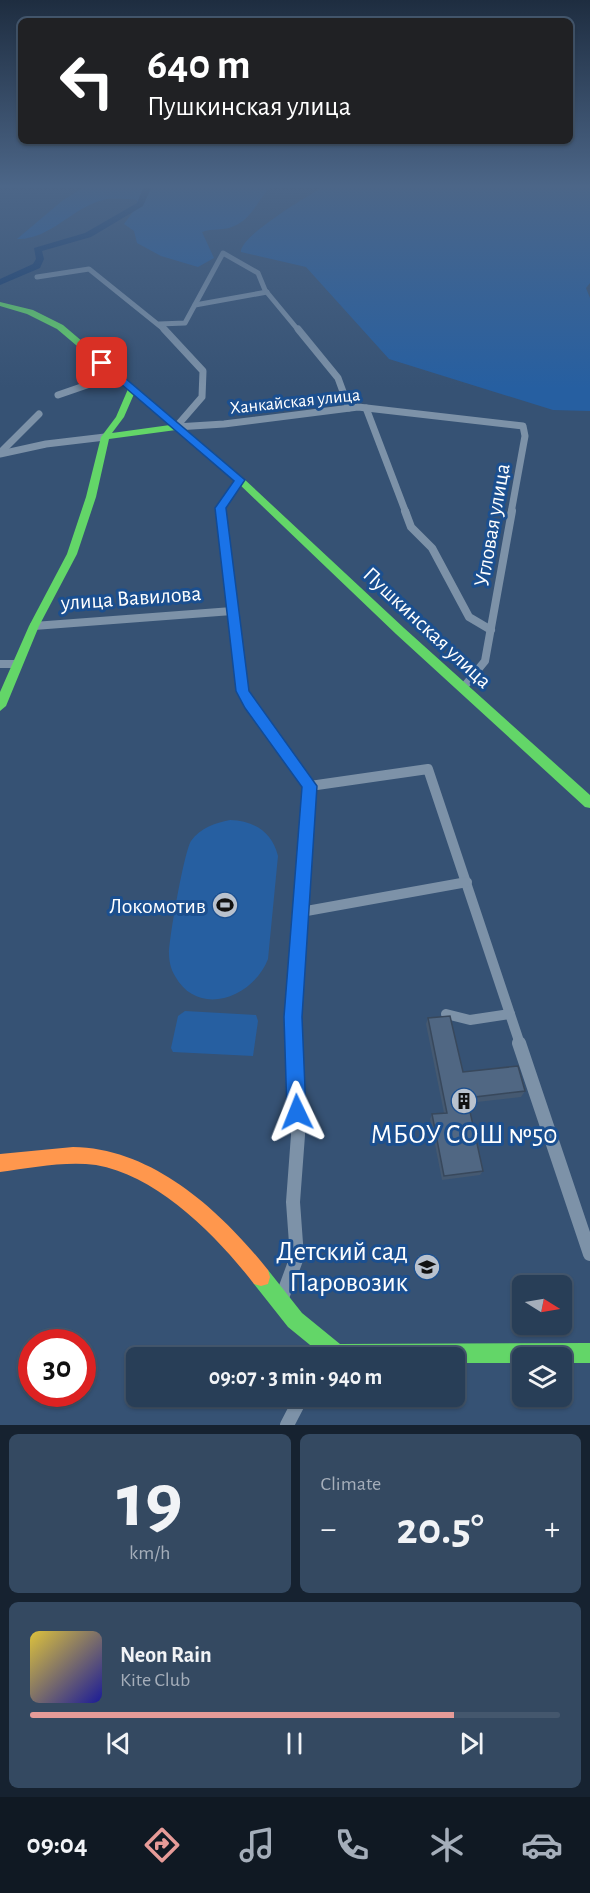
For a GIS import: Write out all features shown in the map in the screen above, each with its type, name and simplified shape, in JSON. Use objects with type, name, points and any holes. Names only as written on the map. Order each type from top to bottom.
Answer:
[{"type":"main road","name":"Пушкинская улица","points":[[0,304],[30,312],[60,327],[240,480],[590,803]]},
{"type":"main road","points":[[105,437],[120,417],[132,389]]},
{"type":"main road","points":[[105,437],[176,427]]},
{"type":"main road","name":"улица Вавилова","points":[[0,706],[34,626],[72,554],[91,497],[105,437]]},
{"type":"main road","points":[[0,1163],[70,1156],[110,1160],[144,1176],[200,1213],[243,1252],[280,1303],[324,1347]]},
{"type":"main road","points":[[465,1354],[590,1353]]},
{"type":"street","points":[[159,324],[184,324],[222,254]]},
{"type":"street","points":[[226,254],[258,273],[267,292],[338,378],[349,408]]},
{"type":"street","points":[[37,277],[89,269],[159,324],[203,371],[202,397],[176,427]]},
{"type":"street","points":[[195,305],[267,292]]},
{"type":"street","points":[[58,395],[116,375]]},
{"type":"street","name":"Ханкайская улица","points":[[176,427],[224,424],[349,408],[451,416],[523,426]]},
{"type":"street","name":"Угловая улица","points":[[366,408],[411,527],[432,548],[469,617],[491,630]]},
{"type":"street","points":[[0,454],[39,414]]},
{"type":"street","name":"Угловая улица","points":[[463,688],[485,661],[525,436],[523,426]]},
{"type":"street","points":[[0,454],[46,444],[105,437]]},
{"type":"street","points":[[240,480],[221,508],[243,691],[249,704],[310,786],[293,1017],[298,1135],[293,1202],[297,1257],[280,1303]]},
{"type":"street","name":"улица Вавилова","points":[[34,626],[232,611]]},
{"type":"street","points":[[0,664],[17,664]]},
{"type":"street","points":[[310,786],[428,770],[590,1254]]},
{"type":"street","points":[[301,912],[467,882]]},
{"type":"street","points":[[446,1014],[470,1020],[510,1014]]},
{"type":"street","points":[[287,1425],[296,1407]]},
{"type":"shaded area","points":[[158,254],[212,254],[214,258],[198,267]]},
{"type":"shaded area","points":[[252,254],[590,254],[590,283],[586,288],[590,298],[590,411],[553,410],[389,359],[306,267]]},
{"type":"shaded area","name":"Локомотив","points":[[230,820],[247,823],[261,829],[271,840],[278,856],[268,959],[261,973],[238,993],[224,998],[197,997],[185,989],[172,971],[169,954],[174,915],[191,841],[208,827]]},
{"type":"shaded area","points":[[185,1011],[256,1015],[258,1021],[253,1056],[173,1052],[171,1048],[178,1016]]},
{"type":"building","name":"МБОУ СОШ №50","points":[[450,1016],[463,1072],[518,1066],[525,1091],[467,1098],[483,1171],[444,1176],[432,1114],[447,1113],[428,1018]]},
{"type":"waterway","points":[[0,282],[37,266],[40,259],[38,254]]},
{"type":"traffic: fast","points":[[0,304],[30,312],[60,327],[240,480],[400,631],[590,803]]},
{"type":"traffic: fast","points":[[0,706],[34,626],[72,554],[91,497],[105,437],[120,417],[132,389]]},
{"type":"traffic: fast","points":[[105,437],[176,427]]},
{"type":"traffic: fast","points":[[261,1277],[295,1320],[337,1354],[590,1353]]},
{"type":"traffic: slow","points":[[0,1163],[48,1157],[97,1157],[142,1173],[166,1187],[210,1221],[230,1240],[261,1277]]},
{"type":"place","name":"Локомотив","points":[[225,905]]},
{"type":"place","name":"МБОУ СОШ №50","points":[[464,1101]]},
{"type":"place","name":"Детский сад Паровозик","points":[[427,1267]]},
{"type":"route","points":[[102,363],[240,480],[221,508],[243,691],[249,704],[310,786],[293,1017],[297,1112]]}]
